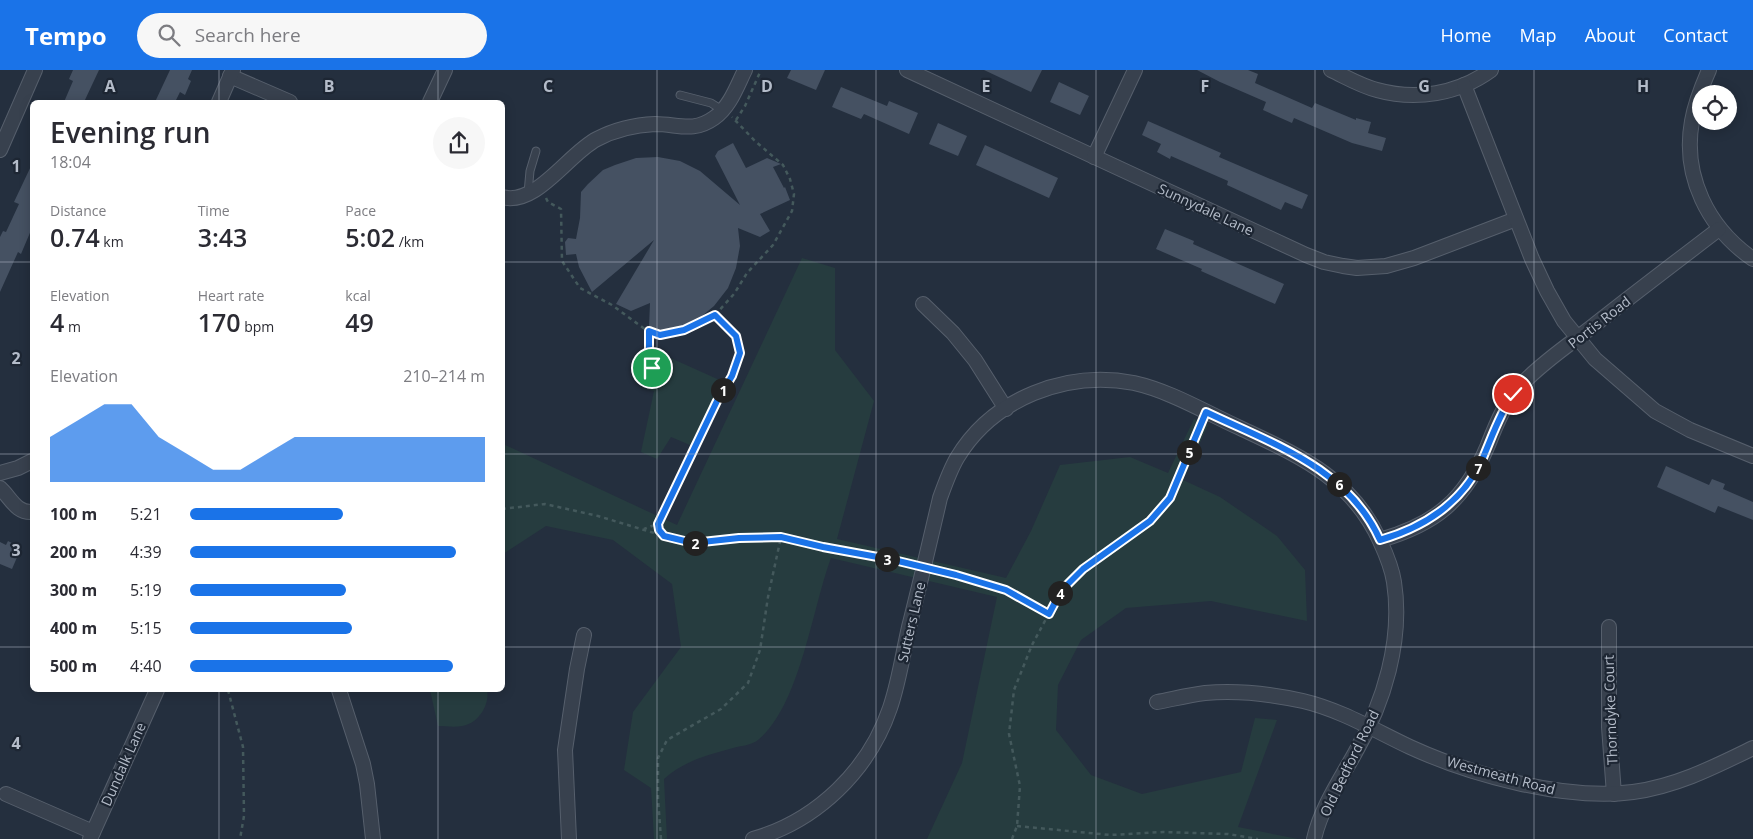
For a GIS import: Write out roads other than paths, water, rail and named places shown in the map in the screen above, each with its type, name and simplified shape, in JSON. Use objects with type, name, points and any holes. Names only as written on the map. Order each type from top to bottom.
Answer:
[{"type":"street","points":[[0,150],[35,70]]},
{"type":"street","points":[[431,100],[445,70]]},
{"type":"street","points":[[505,198],[523,196],[533,190],[555,175],[576,152],[614,130],[637,125],[658,124],[690,128],[700,125],[715,117],[732,98],[745,70]]},
{"type":"street","name":"Sunnydale Lane","points":[[907,70],[1324,262],[1343,266],[1372,267],[1400,263],[1516,219]]},
{"type":"street","points":[[1094,157],[1135,70]]},
{"type":"street","points":[[1331,70],[1375,90],[1398,95],[1443,92],[1464,85],[1491,70]]},
{"type":"street","points":[[1709,70],[1695,107],[1690,134],[1693,177],[1697,190],[1719,229],[1731,242],[1753,259]]},
{"type":"street","points":[[220,100],[232,73],[286,100]]},
{"type":"street","points":[[1464,85],[1532,260],[1564,321],[1595,359],[1655,411],[1690,430],[1753,456]]},
{"type":"street","name":"Portis Road","points":[[1380,540],[1418,527],[1454,501],[1476,472],[1500,417],[1513,394],[1531,375],[1719,229]]},
{"type":"street","points":[[923,304],[953,333],[975,360],[1006,408]]},
{"type":"street","name":"Sutters Lane","points":[[762,838],[795,823],[826,801],[854,772],[874,744],[890,707],[940,498],[947,479],[957,458],[971,438],[1006,408],[1022,398],[1046,388],[1074,381],[1093,379],[1135,384],[1155,389],[1290,452],[1320,469],[1337,482],[1354,500],[1369,519],[1380,540]]},
{"type":"street","points":[[0,473],[18,468],[30,462]]},
{"type":"street","points":[[0,488],[8,495],[18,509],[30,512]]},
{"type":"street","name":"Old Bedford Road","points":[[1314,839],[1324,809],[1360,746],[1388,674],[1396,624],[1396,598],[1394,580],[1388,558],[1380,540]]},
{"type":"street","name":"Thorndyke Court","points":[[1609,627],[1608,727],[1614,794]]},
{"type":"street","points":[[569,839],[565,750],[584,635]]},
{"type":"street","name":"Dundalk Lane","points":[[92,835],[155,692]]},
{"type":"street","points":[[340,692],[352,727],[367,784],[373,839]]},
{"type":"street","name":"Westmeath Road","points":[[1157,702],[1205,693],[1232,692],[1260,694],[1313,704],[1350,717],[1432,756],[1486,774],[1556,790],[1582,793],[1614,794],[1649,789],[1684,780],[1753,748]]},
{"type":"street","points":[[6,794],[92,835]]},
{"type":"lane","points":[[680,95],[711,102],[722,110]]},
{"type":"lane","points":[[533,190],[530,171],[536,152]]}]
